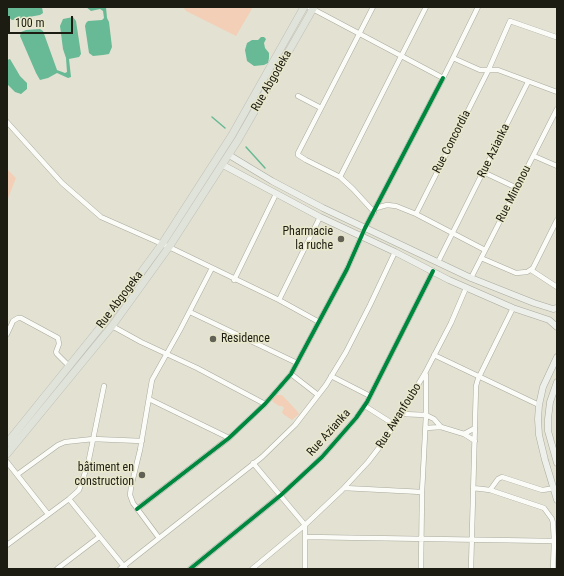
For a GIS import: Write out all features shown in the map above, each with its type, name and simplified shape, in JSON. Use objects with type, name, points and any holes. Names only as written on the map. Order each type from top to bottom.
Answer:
[{"type":"main road","name":"Rue Abgodeka","points":[[226,153],[304,7]]},
{"type":"main road","name":"Rue Abgodeka","points":[[226,153],[312,8]]},
{"type":"main road","name":"Rue Abgogeka","points":[[7,443],[165,246],[223,165],[226,153]]},
{"type":"main road","name":"Rue Abgogeka","points":[[7,454],[112,326],[226,153]]},
{"type":"main road","points":[[226,153],[272,181],[365,228],[471,278],[529,301],[553,309],[557,308]]},
{"type":"main road","points":[[223,165],[320,217],[466,288],[513,308],[549,320],[557,327]]},
{"type":"main road","points":[[557,357],[543,387],[538,419],[539,435],[545,460],[556,489],[557,500]]},
{"type":"main road","points":[[557,382],[550,402],[548,431],[557,463]]},
{"type":"street","points":[[373,7],[298,155],[340,178],[375,210]]},
{"type":"street","points":[[340,178],[426,7]]},
{"type":"street","points":[[137,509],[229,438],[265,404],[290,374],[347,269],[365,228],[478,7]]},
{"type":"street","points":[[312,8],[443,78]]},
{"type":"street","name":"Rue Concordia","points":[[416,214],[488,71],[510,21],[556,37]]},
{"type":"street","points":[[453,58],[480,70],[498,70],[557,92]]},
{"type":"street","name":"Rue Azianka","points":[[438,262],[528,82]]},
{"type":"street","points":[[298,96],[322,108]]},
{"type":"street","name":"Rue Minonou","points":[[471,278],[557,109]]},
{"type":"street","points":[[7,122],[62,183],[94,212],[111,222],[279,300],[319,322]]},
{"type":"street","points":[[534,156],[557,166]]},
{"type":"street","points":[[483,172],[517,188]]},
{"type":"street","points":[[234,280],[276,194]]},
{"type":"street","points":[[375,210],[391,205],[416,214],[485,250]]},
{"type":"street","points":[[279,300],[320,217]]},
{"type":"street","points":[[481,258],[516,273],[523,273],[531,270],[557,220]]},
{"type":"street","points":[[69,499],[123,568],[253,464],[288,432],[332,376],[357,331],[394,252]]},
{"type":"street","points":[[159,538],[137,509],[131,499],[130,491],[142,441],[152,380],[190,312],[212,268]]},
{"type":"street","points":[[531,270],[557,287]]},
{"type":"street","name":"Rue Azianka","points":[[190,569],[281,495],[328,452],[365,406],[433,271]]},
{"type":"street","name":"Rue Awanfoubo","points":[[252,569],[305,525],[344,488],[368,462],[395,425],[426,373],[466,288]]},
{"type":"street","points":[[470,569],[476,386],[513,308]]},
{"type":"street","points":[[190,312],[297,363]]},
{"type":"street","points":[[7,334],[13,321],[21,318],[58,338],[59,344],[57,354],[69,366]]},
{"type":"street","points":[[112,326],[265,404]]},
{"type":"street","points":[[434,355],[539,405]]},
{"type":"street","points":[[421,569],[422,492],[426,428],[426,373]]},
{"type":"street","points":[[290,374],[318,395]]},
{"type":"street","points":[[332,376],[370,396]]},
{"type":"street","points":[[7,545],[69,499],[75,494],[81,485],[93,439],[104,386]]},
{"type":"street","points":[[149,399],[229,438]]},
{"type":"street","points":[[365,406],[395,425]]},
{"type":"street","points":[[402,414],[426,414],[434,419],[441,427]]},
{"type":"street","points":[[426,428],[441,427],[464,434],[475,441]]},
{"type":"street","points":[[464,434],[475,428]]},
{"type":"street","points":[[18,474],[58,445],[74,440],[93,439],[142,441]]},
{"type":"street","points":[[7,462],[18,474],[48,514]]},
{"type":"street","points":[[253,464],[305,525],[306,569]]},
{"type":"street","points":[[490,490],[498,479],[502,477],[542,490],[556,489]]},
{"type":"street","points":[[344,488],[422,492]]},
{"type":"street","points":[[473,488],[490,490],[544,508],[552,519],[554,569]]},
{"type":"street","points":[[57,569],[99,536]]},
{"type":"street","points":[[306,537],[554,541]]},
{"type":"shaded area","points":[[7,7],[42,7],[43,13],[40,15],[12,20],[8,17]]},
{"type":"shaded area","points":[[86,7],[106,7],[112,47],[109,54],[93,56],[89,53],[85,26],[86,23],[88,21],[102,20],[104,18],[103,11],[100,9],[91,11]]},
{"type":"shaded area","points":[[183,7],[253,7],[236,36],[186,11]]},
{"type":"shaded area","points":[[73,17],[76,21],[81,54],[79,57],[69,59],[71,77],[68,78],[57,73],[40,80],[20,36],[21,32],[40,29],[43,31],[57,70],[65,73],[67,72],[66,58],[63,49],[60,26],[63,19]]},
{"type":"shaded area","points":[[261,37],[266,39],[264,43],[265,48],[269,53],[268,63],[254,66],[247,61],[245,50],[247,43],[252,40],[258,40]]},
{"type":"shaded area","points":[[10,59],[20,76],[27,83],[27,89],[21,94],[15,92],[7,84],[7,60]]},
{"type":"shaded area","points":[[7,169],[16,178],[7,201]]},
{"type":"shaded area","points":[[274,395],[282,395],[299,414],[292,420],[283,414],[282,412],[284,408],[273,402],[272,399]]},
{"type":"waterway","points":[[212,117],[225,128]]},
{"type":"waterway","points":[[246,147],[265,168]]},
{"type":"cycle path","points":[[137,509],[229,438],[265,404],[291,374],[347,269],[365,228],[443,78]]},
{"type":"cycle path","points":[[190,569],[281,495],[322,457],[356,418],[367,402],[433,271]]},
{"type":"place","name":"Pharmacie la ruche","points":[[341,239]]},
{"type":"place","name":"Residence","points":[[213,339]]},
{"type":"place","name":"bâtiment en construction","points":[[142,475]]}]
